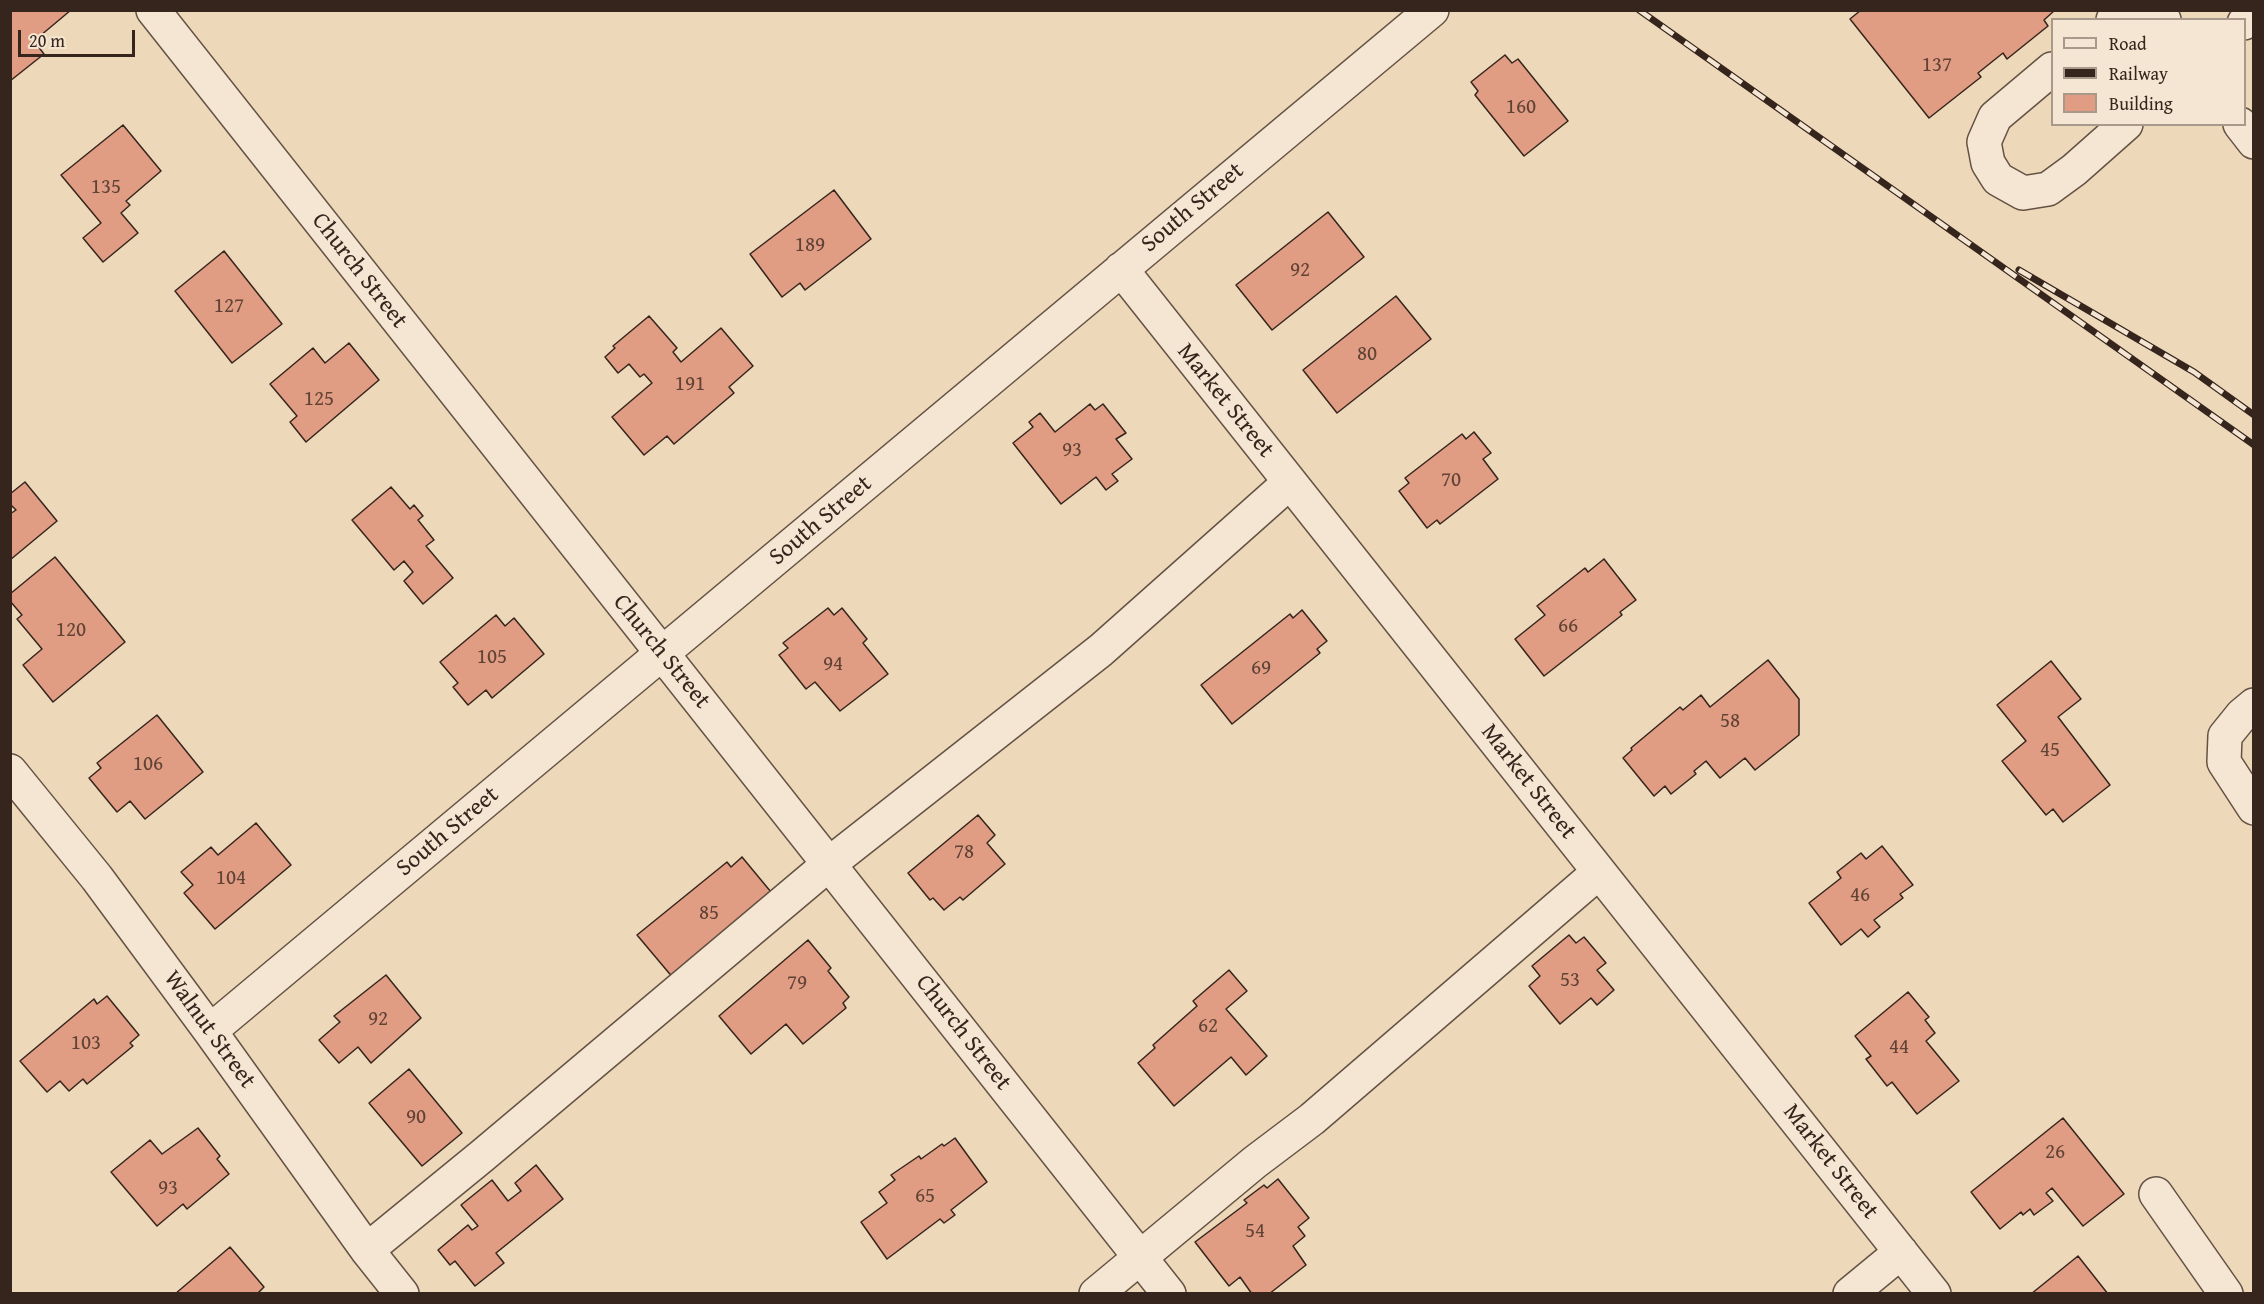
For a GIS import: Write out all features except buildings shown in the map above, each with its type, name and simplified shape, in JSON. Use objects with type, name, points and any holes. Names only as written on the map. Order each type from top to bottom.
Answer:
[{"type":"street","name":"Church Street","points":[[153,10],[1169,1293]]},
{"type":"street","name":"South Street","points":[[210,1030],[1432,10]]},
{"type":"street","points":[[2115,18],[2130,10]]},
{"type":"street","points":[[2051,70],[1995,117],[1984,142],[1988,163],[1998,179],[2023,193],[2048,189],[2074,170],[2124,126]]},
{"type":"street","points":[[2241,126],[2253,142]]},
{"type":"street","name":"Market Street","points":[[1121,269],[1934,1293]]},
{"type":"street","points":[[367,1250],[829,864],[1101,650],[1290,482]]},
{"type":"street","points":[[2253,705],[2225,736],[2224,762],[2253,808]]},
{"type":"street","name":"Walnut Street","points":[[10,771],[97,878],[210,1030],[367,1250],[402,1293]]},
{"type":"street","points":[[1096,1293],[1255,1162],[1330,1104],[1599,872]]},
{"type":"street","points":[[2156,1194],[2226,1293]]},
{"type":"street","points":[[1850,1293],[1901,1252]]},
{"type":"railway","points":[[1639,10],[2254,445]]},
{"type":"railway","points":[[2019,270],[2194,372],[2254,415]]}]
